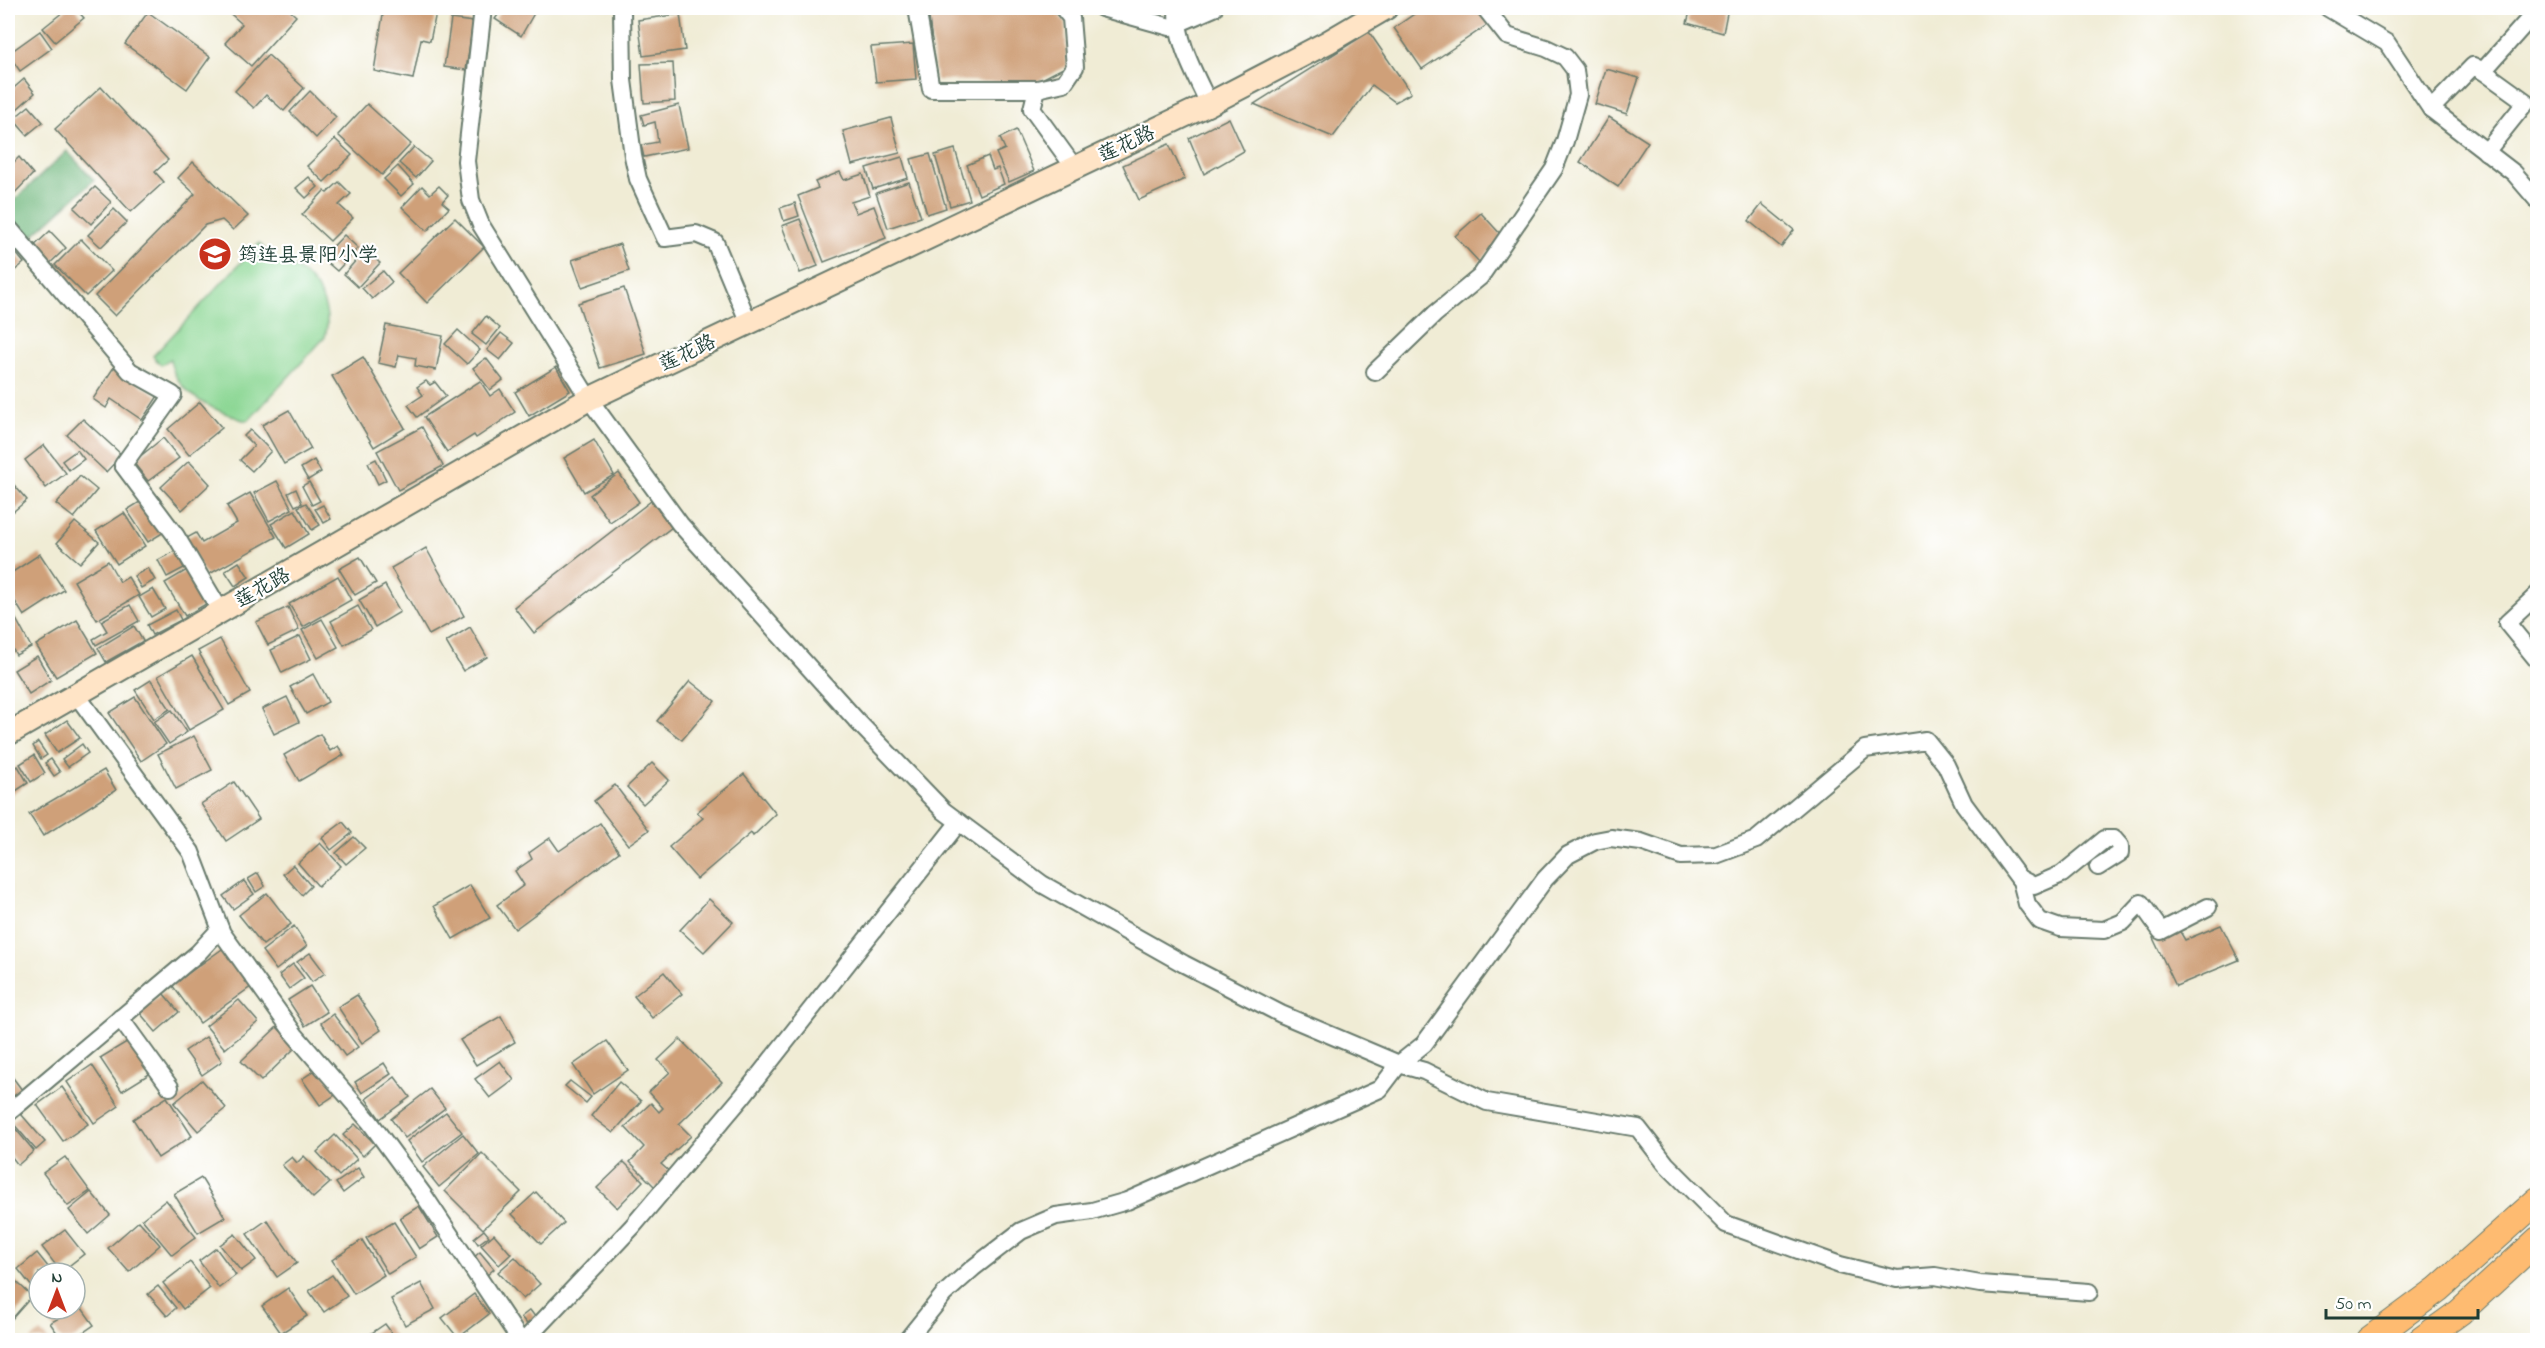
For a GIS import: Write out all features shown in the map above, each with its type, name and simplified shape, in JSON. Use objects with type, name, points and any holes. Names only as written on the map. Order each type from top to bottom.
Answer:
[{"type":"main road","name":"莲花路","points":[[8,734],[589,399],[748,321],[1209,104],[1328,42],[1386,8]]},
{"type":"main road","points":[[2369,1341],[2438,1289],[2538,1200]]},
{"type":"main road","points":[[2421,1341],[2460,1312],[2538,1240]]},
{"type":"street","points":[[483,8],[466,161],[471,200],[490,241],[589,399],[681,524],[858,722],[944,811],[1042,884],[1184,964],[1281,1014],[1398,1064],[1424,1071],[1487,1102],[1638,1128],[1666,1164],[1726,1224],[1840,1264],[1897,1279],[1935,1276],[1980,1284],[2090,1292]]},
{"type":"street","points":[[622,8],[623,80],[638,179],[665,238],[696,234],[715,242],[748,321]]},
{"type":"street","points":[[916,8],[931,89],[1037,89],[1064,83],[1075,67],[1071,18],[1063,8]]},
{"type":"street","points":[[1102,8],[1170,27],[1178,26],[1214,8]]},
{"type":"street","points":[[1177,8],[1178,26],[1186,54],[1209,104]]},
{"type":"street","points":[[1375,372],[1435,314],[1480,277],[1554,170],[1565,141],[1578,95],[1575,70],[1565,57],[1546,48],[1507,36],[1485,8]]},
{"type":"street","points":[[2328,8],[2387,43],[2432,109],[2514,173],[2538,201]]},
{"type":"street","points":[[2483,71],[2538,9]]},
{"type":"street","points":[[2432,109],[2474,66],[2526,102],[2486,152]]},
{"type":"street","points":[[1037,89],[1032,109],[1074,167]]},
{"type":"street","points":[[8,227],[130,371],[173,395],[123,465],[176,536],[220,610]]},
{"type":"street","points":[[2538,594],[2506,623],[2538,661]]},
{"type":"street","points":[[76,694],[191,852],[220,929],[295,1035],[370,1122],[424,1197],[520,1341]]},
{"type":"street","points":[[907,1341],[944,1294],[1021,1231],[1056,1216],[1092,1211],[1127,1201],[1380,1089],[1398,1064],[1424,1044],[1545,879],[1568,855],[1595,841],[1611,838],[1641,842],[1681,856],[1716,855],[1756,840],[1865,749],[1926,740],[1946,765],[1964,804],[2019,878],[2027,904],[2040,921],[2060,928],[2104,930],[2123,922],[2141,903],[2161,931],[2208,908]]},
{"type":"street","points":[[525,1341],[632,1227],[742,1097],[959,822]]},
{"type":"street","points":[[2019,878],[2034,886],[2062,874],[2105,838],[2114,839],[2120,846],[2120,853],[2098,867]]},
{"type":"street","points":[[8,1113],[198,953],[220,929]]},
{"type":"street","points":[[120,1018],[170,1087]]},
{"type":"green space","points":[[67,151],[94,180],[28,240],[8,218],[8,206]]},
{"type":"green space","points":[[259,243],[269,254],[263,261],[291,266],[300,271],[315,286],[325,305],[327,326],[325,337],[249,420],[243,420],[197,399],[180,382],[170,359],[161,365],[153,356]]},
{"type":"building","points":[[68,8],[75,8],[84,18],[55,42],[43,28]]},
{"type":"building","points":[[224,8],[287,8],[296,16],[251,66],[225,43],[242,24]]},
{"type":"building","points":[[384,8],[437,8],[430,41],[421,39],[413,79],[374,71]]},
{"type":"building","points":[[503,8],[537,8],[521,36],[495,19]]},
{"type":"building","points":[[928,8],[1052,8],[1065,22],[1067,66],[1034,83],[936,80]]},
{"type":"building","points":[[1423,8],[1480,8],[1490,23],[1422,69],[1394,28]]},
{"type":"building","points":[[1691,8],[1728,8],[1723,33],[1687,23]]},
{"type":"building","points":[[148,12],[210,57],[187,89],[125,44]]},
{"type":"building","points":[[680,14],[685,50],[643,56],[638,20]]},
{"type":"building","points":[[451,19],[473,22],[466,70],[444,67]]},
{"type":"building","points":[[40,31],[52,48],[20,71],[8,54]]},
{"type":"building","points":[[1369,32],[1411,93],[1395,102],[1372,85],[1333,137],[1254,104]]},
{"type":"building","points":[[913,44],[916,79],[876,82],[871,47]]},
{"type":"building","points":[[268,55],[304,88],[284,111],[266,95],[254,108],[235,91]]},
{"type":"building","points":[[673,63],[675,101],[644,103],[641,64]]},
{"type":"building","points":[[1606,69],[1639,78],[1627,114],[1595,104]]},
{"type":"building","points":[[24,79],[35,93],[8,117],[8,93]]},
{"type":"building","points":[[101,87],[168,160],[155,172],[164,182],[131,212],[55,129]]},
{"type":"building","points":[[310,91],[336,117],[316,138],[290,112]]},
{"type":"building","points":[[367,104],[411,144],[382,175],[338,135]]},
{"type":"building","points":[[679,105],[688,148],[644,157],[641,145],[658,142],[655,122],[644,125],[641,115]]},
{"type":"building","points":[[29,106],[43,122],[27,135],[13,119]]},
{"type":"building","points":[[1609,117],[1648,142],[1618,187],[1580,162]]},
{"type":"building","points":[[891,118],[900,153],[852,165],[843,131]]},
{"type":"building","points":[[1229,118],[1244,151],[1204,174],[1189,138]]},
{"type":"building","points":[[1016,130],[1034,171],[1009,182],[996,153],[1005,149],[1000,138]]},
{"type":"building","points":[[335,139],[352,155],[324,182],[307,166]]},
{"type":"building","points":[[1169,144],[1185,179],[1139,200],[1123,165]]},
{"type":"building","points":[[414,147],[431,161],[416,178],[399,163]]},
{"type":"building","points":[[955,149],[970,200],[950,206],[935,155]]},
{"type":"building","points":[[930,154],[946,208],[927,214],[911,159]]},
{"type":"building","points":[[988,156],[993,170],[998,168],[1004,184],[979,195],[967,165]]},
{"type":"building","points":[[19,157],[33,174],[8,200],[8,168]]},
{"type":"building","points":[[902,157],[908,178],[873,189],[866,168]]},
{"type":"building","points":[[193,162],[248,216],[233,230],[222,220],[205,225],[115,316],[95,296],[195,194],[178,178]]},
{"type":"building","points":[[398,166],[414,184],[401,196],[384,179]]},
{"type":"building","points":[[840,172],[844,180],[863,174],[870,196],[851,202],[856,213],[874,206],[886,238],[824,262],[798,196],[818,188],[815,182]]},
{"type":"building","points":[[309,177],[318,187],[306,198],[296,188]]},
{"type":"building","points":[[339,182],[351,194],[339,205],[353,218],[330,241],[302,215],[324,191],[327,193]]},
{"type":"building","points":[[909,182],[921,217],[888,228],[876,193]]},
{"type":"building","points":[[422,186],[430,194],[439,186],[448,195],[442,202],[449,208],[427,231],[402,207]]},
{"type":"building","points":[[95,187],[111,202],[91,224],[74,208]]},
{"type":"building","points":[[795,203],[799,216],[784,221],[780,208]]},
{"type":"building","points":[[1762,204],[1794,230],[1781,247],[1749,221]]},
{"type":"building","points":[[114,209],[127,222],[101,247],[88,235]]},
{"type":"building","points":[[1481,213],[1504,238],[1479,262],[1455,236]]},
{"type":"building","points":[[455,218],[484,247],[427,303],[398,273]]},
{"type":"building","points":[[800,219],[818,266],[800,273],[782,226]]},
{"type":"building","points":[[50,231],[66,248],[46,267],[30,250]]},
{"type":"building","points":[[344,235],[358,248],[337,271],[322,258]]},
{"type":"building","points":[[81,239],[112,271],[86,296],[55,265]]},
{"type":"building","points":[[8,243],[24,263],[8,276]]},
{"type":"building","points":[[620,244],[629,271],[582,287],[572,260]]},
{"type":"building","points":[[365,250],[380,263],[358,287],[344,274]]},
{"type":"building","points":[[383,271],[392,282],[372,299],[362,288]]},
{"type":"building","points":[[624,288],[646,354],[600,368],[578,303]]},
{"type":"building","points":[[486,316],[500,328],[486,345],[472,334]]},
{"type":"building","points":[[386,325],[443,336],[436,370],[415,366],[416,358],[399,355],[396,367],[378,363]]},
{"type":"building","points":[[458,330],[480,350],[467,364],[445,344]]},
{"type":"building","points":[[501,333],[514,343],[500,360],[487,350]]},
{"type":"building","points":[[363,357],[405,428],[374,447],[332,376]]},
{"type":"building","points":[[486,358],[503,380],[490,390],[473,368]]},
{"type":"building","points":[[114,367],[158,396],[142,420],[111,399],[106,408],[93,399]]},
{"type":"building","points":[[556,367],[570,391],[529,416],[515,392]]},
{"type":"building","points":[[426,381],[430,385],[435,382],[446,396],[417,417],[408,405],[423,395],[417,387]]},
{"type":"building","points":[[480,381],[490,396],[500,389],[515,412],[476,438],[474,435],[447,452],[424,417]]},
{"type":"building","points":[[200,402],[222,428],[189,455],[168,429]]},
{"type":"building","points":[[289,410],[311,449],[284,464],[262,425]]},
{"type":"building","points":[[83,419],[122,455],[106,472],[67,435]]},
{"type":"building","points":[[422,427],[443,466],[398,490],[377,451]]},
{"type":"building","points":[[250,430],[271,451],[252,471],[240,460],[254,446],[244,436]]},
{"type":"building","points":[[163,438],[179,458],[148,481],[133,462]]},
{"type":"building","points":[[594,440],[614,475],[584,492],[564,458]]},
{"type":"building","points":[[44,445],[66,473],[46,488],[25,460]]},
{"type":"building","points":[[77,450],[84,459],[69,470],[62,461]]},
{"type":"building","points":[[376,459],[386,480],[378,484],[368,463]]},
{"type":"building","points":[[314,460],[321,472],[308,480],[301,468]]},
{"type":"building","points":[[189,461],[210,484],[182,510],[161,487]]},
{"type":"building","points":[[619,473],[639,502],[610,522],[590,495]]},
{"type":"building","points":[[80,476],[97,490],[74,518],[56,504]]},
{"type":"building","points":[[8,478],[27,500],[8,516]]},
{"type":"building","points":[[277,481],[292,509],[269,521],[254,493]]},
{"type":"building","points":[[309,482],[320,501],[312,505],[302,486]]},
{"type":"building","points":[[296,489],[302,503],[295,506],[288,493]]},
{"type":"building","points":[[250,493],[276,537],[206,576],[185,539],[196,533],[202,543],[237,523],[227,506]]},
{"type":"building","points":[[143,500],[164,532],[148,542],[127,510]]},
{"type":"building","points":[[651,501],[672,527],[534,633],[514,607]]},
{"type":"building","points":[[306,503],[320,525],[312,530],[298,507]]},
{"type":"building","points":[[323,505],[331,519],[324,523],[315,509]]},
{"type":"building","points":[[295,510],[309,534],[286,548],[271,524]]},
{"type":"building","points":[[124,513],[145,546],[117,564],[96,531]]},
{"type":"building","points":[[75,522],[99,542],[80,563],[57,543]]},
{"type":"building","points":[[426,548],[464,616],[429,635],[391,568]]},
{"type":"building","points":[[175,551],[184,568],[167,577],[158,560]]},
{"type":"building","points":[[40,554],[64,590],[24,616],[8,590],[8,575]]},
{"type":"building","points":[[360,557],[376,583],[355,595],[339,569]]},
{"type":"building","points":[[108,561],[120,582],[128,577],[139,595],[97,620],[74,581]]},
{"type":"building","points":[[239,562],[249,577],[235,586],[225,571]]},
{"type":"building","points":[[148,568],[155,580],[141,588],[134,576]]},
{"type":"building","points":[[187,570],[206,604],[185,616],[165,583]]},
{"type":"building","points":[[338,576],[351,600],[303,627],[289,604]]},
{"type":"building","points":[[385,585],[400,612],[375,627],[359,600]]},
{"type":"building","points":[[153,589],[165,609],[151,617],[139,597]]},
{"type":"building","points":[[130,605],[139,621],[96,645],[93,639],[107,631],[101,621]]},
{"type":"building","points":[[358,606],[371,630],[344,645],[331,621]]},
{"type":"building","points":[[288,607],[299,630],[268,645],[256,622]]},
{"type":"building","points":[[176,610],[181,620],[152,635],[147,625]]},
{"type":"building","points":[[16,619],[31,647],[16,655],[12,648],[8,651],[8,623]]},
{"type":"building","points":[[322,619],[338,647],[318,658],[302,630]]},
{"type":"building","points":[[77,620],[97,653],[56,677],[36,645]]},
{"type":"building","points":[[134,626],[143,641],[106,662],[98,648]]},
{"type":"building","points":[[470,627],[487,657],[463,671],[446,642]]},
{"type":"building","points":[[300,636],[311,659],[282,673],[271,650]]},
{"type":"building","points":[[220,639],[250,693],[229,705],[198,651]]},
{"type":"building","points":[[37,656],[51,680],[29,694],[14,670]]},
{"type":"building","points":[[192,656],[224,710],[189,730],[158,676]]},
{"type":"building","points":[[313,674],[328,702],[306,714],[290,687]]},
{"type":"building","points":[[151,680],[170,709],[154,719],[135,690]]},
{"type":"building","points":[[690,681],[715,701],[682,740],[657,721]]},
{"type":"building","points":[[135,697],[166,744],[141,761],[109,713]]},
{"type":"building","points":[[287,697],[299,722],[274,734],[262,709]]},
{"type":"building","points":[[172,710],[187,732],[169,744],[154,722]]},
{"type":"building","points":[[67,720],[80,738],[57,753],[45,735]]},
{"type":"building","points":[[320,734],[330,751],[338,746],[344,755],[299,781],[284,755]]},
{"type":"building","points":[[194,736],[212,770],[176,789],[158,754]]},
{"type":"building","points":[[38,742],[47,755],[41,759],[33,746]]},
{"type":"building","points":[[82,744],[88,753],[68,767],[62,759]]},
{"type":"building","points":[[34,755],[45,773],[31,782],[20,764]]},
{"type":"building","points":[[51,759],[60,772],[54,776],[45,763]]},
{"type":"building","points":[[652,763],[669,780],[643,804],[627,787]]},
{"type":"building","points":[[18,766],[28,783],[8,796],[8,772]]},
{"type":"building","points":[[104,770],[116,790],[43,836],[29,814]]},
{"type":"building","points":[[744,774],[776,814],[753,836],[751,833],[697,879],[669,847],[703,818],[697,812]]},
{"type":"building","points":[[234,782],[259,819],[226,841],[201,804]]},
{"type":"building","points":[[615,785],[649,830],[628,845],[594,801]]},
{"type":"building","points":[[343,822],[352,833],[331,850],[322,838]]},
{"type":"building","points":[[600,823],[619,852],[515,929],[497,905],[524,885],[515,871],[532,859],[529,853],[550,838],[559,851]]},
{"type":"building","points":[[354,837],[365,848],[346,864],[336,853]]},
{"type":"building","points":[[320,843],[341,866],[318,886],[298,863]]},
{"type":"building","points":[[293,865],[311,886],[302,895],[283,874]]},
{"type":"building","points":[[258,873],[265,886],[256,892],[248,879]]},
{"type":"building","points":[[244,881],[254,894],[233,909],[223,896]]},
{"type":"building","points":[[470,885],[490,918],[453,939],[434,906]]},
{"type":"building","points":[[267,893],[291,924],[263,945],[239,915]]},
{"type":"building","points":[[709,899],[733,922],[704,952],[680,930]]},
{"type":"building","points":[[2221,925],[2239,960],[2176,986],[2153,938],[2179,930],[2185,940]]},
{"type":"building","points":[[294,926],[307,946],[276,970],[262,951]]},
{"type":"building","points":[[225,947],[252,986],[200,1023],[172,985]]},
{"type":"building","points":[[310,953],[325,973],[312,982],[297,962]]},
{"type":"building","points":[[293,964],[304,978],[289,989],[279,975]]},
{"type":"building","points":[[664,972],[682,994],[652,1018],[634,996]]},
{"type":"building","points":[[310,986],[327,1012],[305,1026],[288,1000]]},
{"type":"building","points":[[163,993],[179,1012],[156,1032],[140,1013]]},
{"type":"building","points":[[357,995],[381,1030],[362,1043],[338,1007]]},
{"type":"building","points":[[239,1000],[258,1022],[225,1049],[206,1026]]},
{"type":"building","points":[[333,1014],[358,1047],[345,1056],[321,1023]]},
{"type":"building","points":[[501,1016],[515,1042],[476,1065],[460,1040]]},
{"type":"building","points":[[277,1027],[296,1047],[261,1081],[241,1061]]},
{"type":"building","points":[[206,1037],[222,1061],[202,1075],[185,1051]]},
{"type":"building","points":[[680,1039],[722,1082],[679,1124],[691,1136],[661,1164],[672,1174],[657,1189],[630,1162],[644,1147],[625,1127],[651,1103],[659,1112],[663,1108],[649,1092],[670,1072],[658,1060]]},
{"type":"building","points":[[130,1040],[151,1073],[122,1091],[100,1058]]},
{"type":"building","points":[[607,1041],[628,1070],[593,1094],[573,1065]]},
{"type":"building","points":[[500,1061],[514,1080],[490,1098],[475,1079]]},
{"type":"building","points":[[384,1063],[391,1074],[362,1093],[355,1082]]},
{"type":"building","points":[[92,1065],[119,1106],[94,1123],[67,1082]]},
{"type":"building","points":[[320,1067],[338,1093],[320,1105],[302,1079]]},
{"type":"building","points":[[8,1071],[22,1090],[8,1102]]},
{"type":"building","points":[[395,1077],[410,1097],[380,1119],[366,1099]]},
{"type":"building","points":[[202,1080],[226,1108],[198,1131],[174,1103]]},
{"type":"building","points":[[570,1081],[591,1097],[586,1103],[565,1086]]},
{"type":"building","points":[[619,1082],[641,1101],[613,1133],[591,1116]]},
{"type":"building","points":[[62,1087],[88,1124],[63,1141],[37,1105]]},
{"type":"building","points":[[430,1089],[445,1108],[405,1138],[391,1119]]},
{"type":"building","points":[[167,1097],[192,1136],[158,1158],[133,1119]]},
{"type":"building","points":[[446,1112],[462,1132],[422,1162],[407,1141]]},
{"type":"building","points":[[21,1114],[45,1142],[36,1150],[12,1122]]},
{"type":"building","points":[[355,1124],[375,1144],[363,1156],[343,1135]]},
{"type":"building","points":[[14,1127],[34,1151],[18,1165],[8,1152],[8,1132]]},
{"type":"building","points":[[463,1134],[479,1154],[439,1187],[423,1167]]},
{"type":"building","points":[[335,1135],[357,1159],[339,1176],[317,1152]]},
{"type":"building","points":[[482,1153],[521,1192],[483,1229],[445,1191]]},
{"type":"building","points":[[304,1156],[330,1183],[313,1198],[282,1165],[292,1157],[297,1163]]},
{"type":"building","points":[[65,1157],[90,1191],[68,1206],[43,1173]]},
{"type":"building","points":[[624,1162],[643,1181],[617,1208],[597,1188]]},
{"type":"building","points":[[358,1168],[364,1177],[343,1193],[336,1183]]},
{"type":"building","points":[[201,1178],[225,1217],[198,1233],[174,1194]]},
{"type":"building","points":[[91,1192],[110,1215],[88,1234],[69,1210]]},
{"type":"building","points":[[536,1192],[564,1223],[541,1244],[512,1214]]},
{"type":"building","points":[[166,1200],[196,1237],[172,1255],[142,1219]]},
{"type":"building","points":[[419,1206],[438,1237],[419,1249],[400,1218]]},
{"type":"building","points":[[267,1220],[297,1263],[277,1277],[247,1234]]},
{"type":"building","points":[[139,1221],[160,1245],[129,1272],[108,1248]]},
{"type":"building","points":[[394,1222],[416,1257],[388,1274],[366,1238]]},
{"type":"building","points":[[65,1230],[84,1254],[75,1261],[53,1261],[42,1247]]},
{"type":"building","points":[[484,1230],[489,1236],[478,1244],[474,1238]]},
{"type":"building","points":[[235,1234],[256,1260],[241,1271],[220,1245]]},
{"type":"building","points":[[494,1234],[511,1254],[499,1265],[481,1245]]},
{"type":"building","points":[[362,1240],[384,1275],[354,1294],[332,1260]]},
{"type":"building","points":[[216,1248],[236,1275],[219,1288],[199,1261]]},
{"type":"building","points":[[480,1252],[494,1269],[486,1276],[472,1259]]},
{"type":"building","points":[[37,1253],[43,1261],[28,1261]]},
{"type":"building","points":[[515,1257],[540,1284],[523,1299],[498,1272]]},
{"type":"building","points":[[27,1261],[27,1280],[18,1269]]},
{"type":"building","points":[[190,1262],[210,1288],[183,1309],[163,1283]]},
{"type":"building","points":[[8,1274],[27,1291],[27,1302],[11,1320],[8,1317]]},
{"type":"building","points":[[332,1275],[347,1296],[324,1312],[309,1291]]},
{"type":"building","points":[[421,1283],[435,1309],[405,1325],[391,1299]]},
{"type":"building","points":[[158,1286],[176,1308],[167,1316],[148,1294]]},
{"type":"building","points":[[288,1288],[307,1316],[281,1333],[262,1306]]},
{"type":"building","points":[[474,1294],[489,1314],[458,1338],[442,1318]]},
{"type":"building","points":[[530,1310],[536,1318],[527,1324],[521,1317]]},
{"type":"building","points":[[87,1315],[94,1325],[72,1340],[62,1340],[50,1323],[54,1321],[87,1321]]},
{"type":"building","points":[[385,1324],[397,1340],[373,1340],[369,1335]]},
{"type":"building","points":[[40,1332],[49,1340],[31,1340]]},
{"type":"place","name":"筠连县景阳小学","points":[[215,254]]}]
